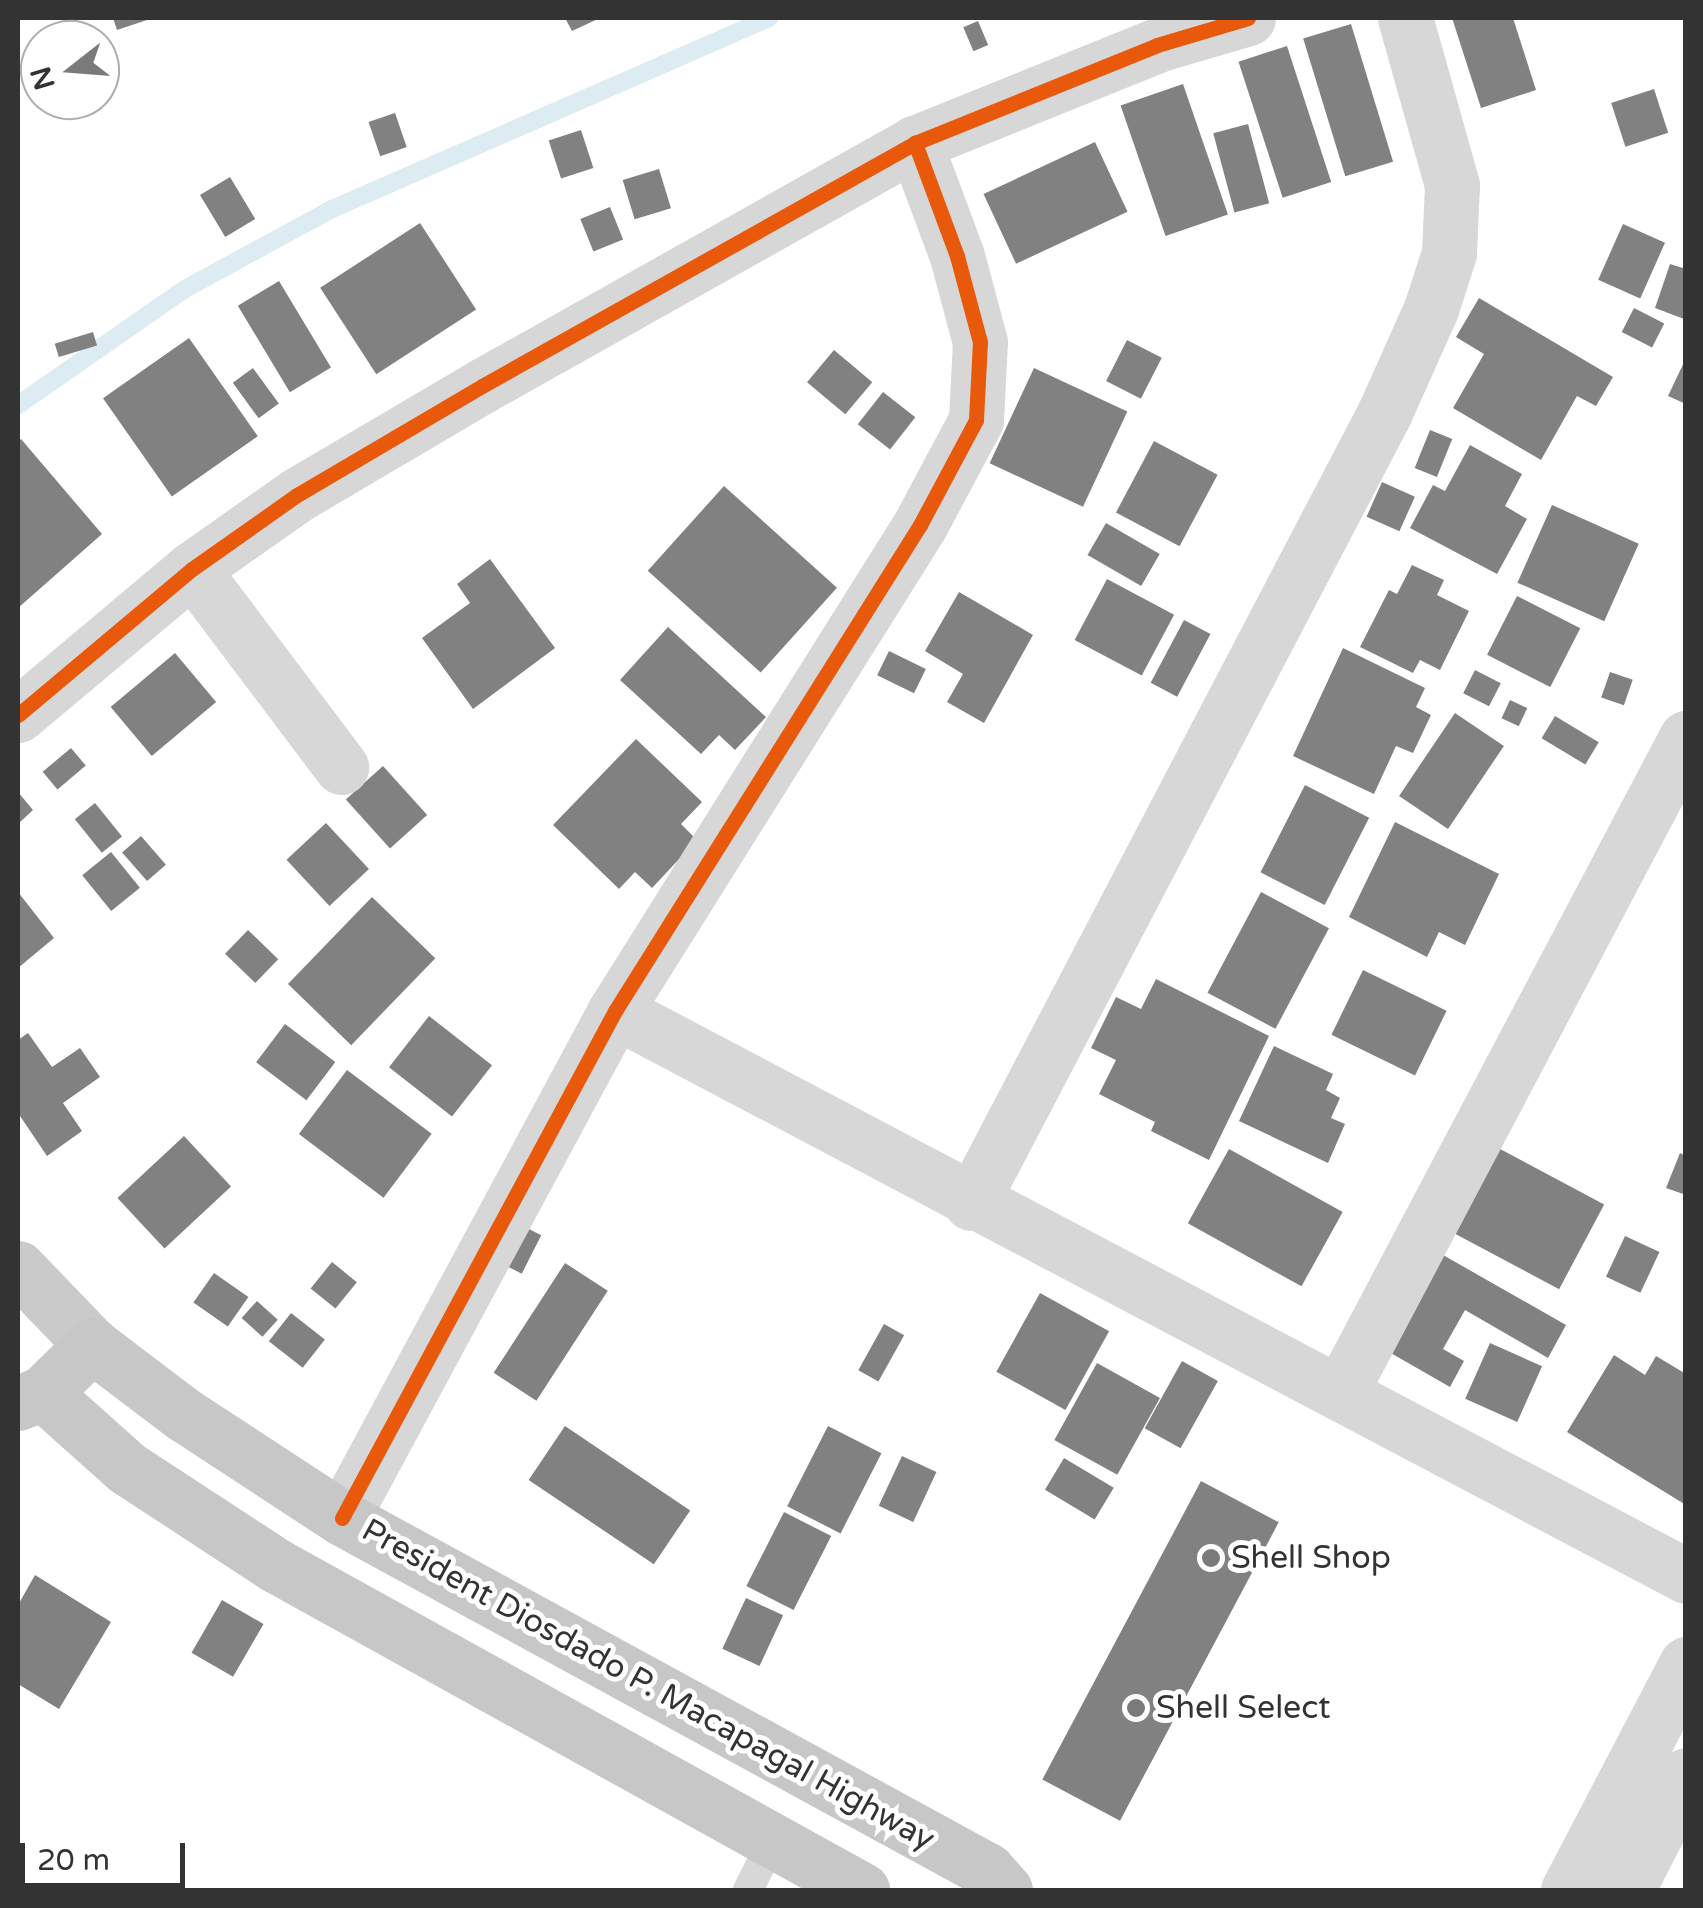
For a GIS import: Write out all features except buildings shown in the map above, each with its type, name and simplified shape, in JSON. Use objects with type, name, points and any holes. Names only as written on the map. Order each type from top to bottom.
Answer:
[{"type":"highway","name":"President Diosdado P. Macapagal Highway","points":[[92,1345],[183,1414],[342,1518],[987,1870],[1005,1890]]},
{"type":"highway","points":[[92,1345],[26,1387],[127,1468],[214,1527],[862,1890]]},
{"type":"highway","points":[[772,1842],[809,1774]]},
{"type":"main road","points":[[18,1268],[92,1345]]},
{"type":"street","points":[[18,715],[192,569],[297,494],[465,396],[915,143],[1157,44],[1248,18]]},
{"type":"street","points":[[971,1204],[1384,414],[1431,308],[1449,253],[1452,185],[1404,18]]},
{"type":"street","points":[[342,1518],[615,1011],[920,525],[976,420],[980,342],[957,256],[915,143]]},
{"type":"street","points":[[192,569],[341,767]]},
{"type":"street","points":[[1340,1393],[1686,738]]},
{"type":"street","points":[[615,1011],[971,1204],[1686,1576]]},
{"type":"street","points":[[1568,1890],[1686,1664]]},
{"type":"street","points":[[1627,1890],[1686,1775]]},
{"type":"lane","points":[[748,1890],[772,1842]]},
{"type":"waterway","points":[[18,405],[185,289],[332,209],[769,18]]},
{"type":"cycle path","points":[[18,715],[192,569],[297,495],[482,386],[915,143],[1157,45],[1248,18]]},
{"type":"cycle path","points":[[342,1518],[615,1011],[920,525],[976,420],[980,342],[957,256],[915,143]]},
{"type":"place","name":"Shell Shop","points":[[1211,1558]]},
{"type":"place","name":"Shell Select","points":[[1136,1708]]}]
